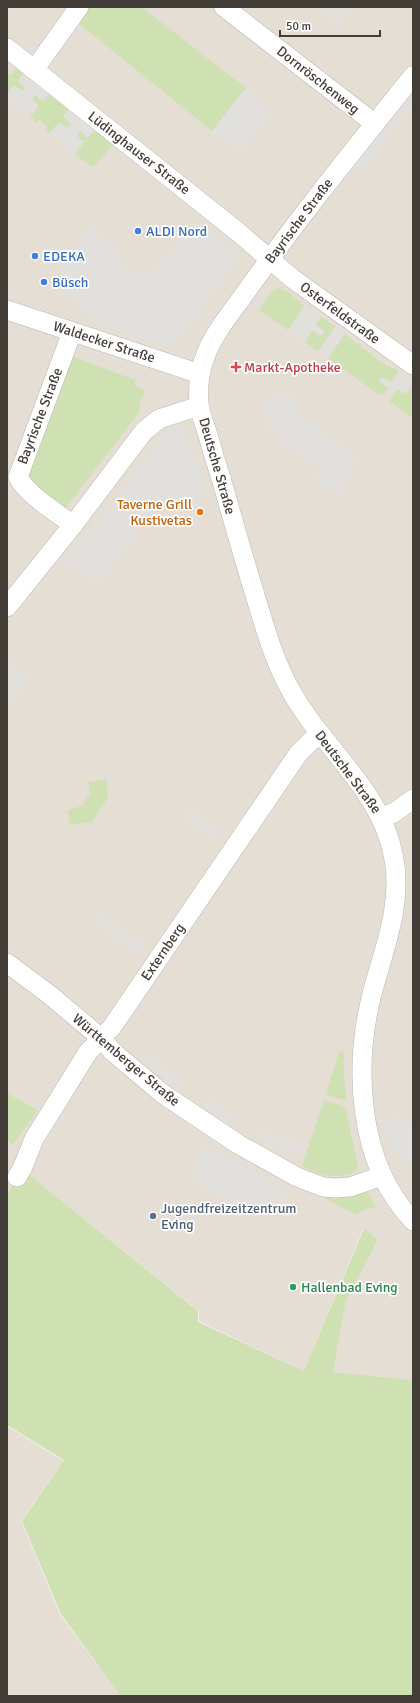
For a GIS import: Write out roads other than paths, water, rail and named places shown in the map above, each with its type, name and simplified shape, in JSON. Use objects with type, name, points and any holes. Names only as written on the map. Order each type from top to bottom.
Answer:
[{"type":"street","points":[[34,70],[79,7]]},
{"type":"street","name":"Dornröschenweg","points":[[224,7],[375,124]]},
{"type":"street","name":"Lüdinghauser Straße","points":[[7,48],[270,259]]},
{"type":"street","name":"Bayrische Straße","points":[[200,374],[204,358],[216,335],[288,233],[413,76]]},
{"type":"street","name":"Osterfeldstraße","points":[[270,259],[293,279],[413,365]]},
{"type":"street","name":"Waldecker Straße","points":[[7,310],[200,374]]},
{"type":"street","name":"Bayrische Straße","points":[[72,332],[18,477],[29,492],[73,525]]},
{"type":"street","name":"Deutsche Straße","points":[[200,374],[199,406],[251,582],[277,662],[305,714],[360,784],[382,818],[394,856],[397,877],[397,897],[393,921],[367,1017],[364,1042],[362,1091],[370,1138],[382,1176],[413,1221]]},
{"type":"street","points":[[7,607],[73,525],[144,432],[159,419],[199,406]]},
{"type":"street","name":"Externberg","points":[[17,1177],[22,1170],[34,1139],[88,1052],[112,1027],[298,754],[319,733]]},
{"type":"street","points":[[382,818],[395,812],[413,799]]},
{"type":"street","name":"Württemberger Straße","points":[[7,963],[50,995],[101,1038],[113,1052],[163,1094],[238,1144],[297,1177],[323,1187],[350,1187],[382,1176]]},
{"type":"place","name":"ALDI Nord","points":[[138,231]]},
{"type":"place","name":"EDEKA","points":[[35,256]]},
{"type":"place","name":"Büsch","points":[[44,282]]},
{"type":"place","name":"Markt-Apotheke","points":[[236,367]]},
{"type":"place","name":"Taverne Grill Kustivetas","points":[[200,512]]},
{"type":"place","name":"Jugendfreizeitzentrum Eving","points":[[153,1216]]},
{"type":"place","name":"Hallenbad Eving","points":[[293,1287]]}]
